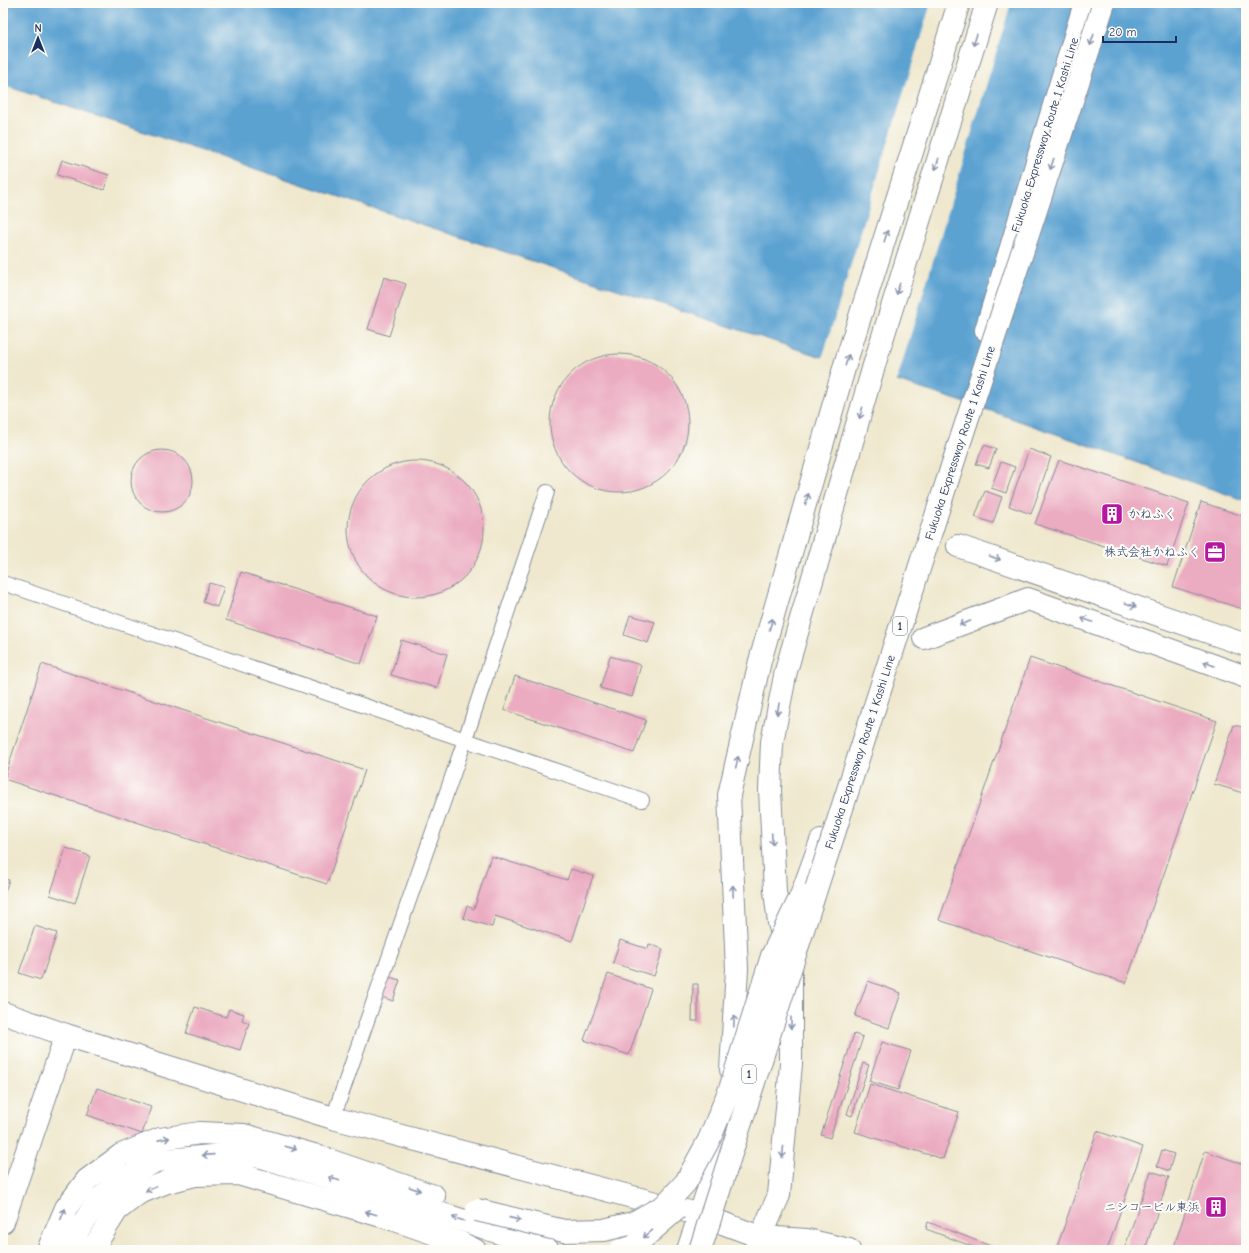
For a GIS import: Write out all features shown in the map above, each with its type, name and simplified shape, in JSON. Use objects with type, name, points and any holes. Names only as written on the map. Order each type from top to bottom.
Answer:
[{"type":"main road","points":[[688,1250],[711,1181],[724,1124],[733,1058],[737,970],[729,795],[760,661],[847,358],[959,3]]},
{"type":"main road","points":[[758,1244],[779,1195],[791,1064],[791,965],[779,923],[775,891],[770,790],[772,742],[786,671],[876,362],[987,3]]},
{"type":"main road","name":"Fukuoka Expressway Route 1 Kashi Line","points":[[693,1250],[948,454],[1085,3]]},
{"type":"main road","name":"Fukuoka Expressway Route 1 Kashi Line","points":[[700,1250],[804,906],[951,468],[1104,3]]},
{"type":"main road","points":[[958,546],[1246,645]]},
{"type":"main road","points":[[924,638],[1028,599],[1246,677]]},
{"type":"main road","points":[[48,1250],[66,1208],[87,1180],[121,1155],[134,1149],[160,1139],[200,1133],[244,1135],[314,1155],[477,1210],[564,1231],[604,1230],[633,1223],[664,1206],[686,1182],[709,1140],[730,1089],[772,956],[804,906]]},
{"type":"main road","points":[[621,1250],[633,1247],[674,1213],[704,1171],[765,1003],[804,906]]},
{"type":"main road","points":[[3,1013],[66,1035],[333,1118],[700,1215],[758,1244],[807,1240],[849,1250]]},
{"type":"main road","points":[[3,1222],[66,1035]]},
{"type":"main road","points":[[70,1250],[78,1229],[99,1199],[123,1180],[156,1161],[233,1154],[262,1157],[474,1224],[548,1250]]},
{"type":"main road","points":[[92,1250],[117,1210],[140,1193],[167,1182],[195,1175],[238,1174],[395,1220],[461,1242],[475,1250]]},
{"type":"lane","points":[[333,1118],[465,740],[547,492]]},
{"type":"lane","points":[[3,583],[642,800]]},
{"type":"water","points":[[3,3],[1246,3],[1246,501],[991,411],[806,352],[3,85]]},
{"type":"pier","points":[[931,3],[1011,3],[896,383],[822,359]]},
{"type":"building","points":[[62,160],[109,175],[104,190],[57,175]]},
{"type":"building","points":[[384,277],[406,284],[389,336],[368,329]]},
{"type":"building","points":[[619,354],[645,359],[668,374],[683,397],[688,423],[683,449],[668,472],[645,487],[619,492],[593,487],[570,472],[555,449],[550,423],[555,397],[570,374],[593,359]]},
{"type":"building","points":[[984,445],[996,449],[989,468],[976,464]]},
{"type":"building","points":[[1029,449],[1051,457],[1031,514],[1009,506]]},
{"type":"building","points":[[156,450],[168,450],[184,459],[191,469],[193,481],[191,493],[184,503],[168,512],[156,512],[145,507],[136,498],[131,487],[131,475],[136,464],[145,455]]},
{"type":"building","name":"かねふく","points":[[1059,460],[1189,503],[1167,566],[1035,524]]},
{"type":"building","points":[[409,461],[423,461],[442,466],[454,472],[469,486],[479,503],[483,516],[483,542],[479,555],[473,567],[459,582],[454,586],[436,594],[423,597],[409,597],[390,592],[378,586],[363,572],[359,567],[351,549],[348,536],[348,522],[353,503],[359,491],[373,476],[378,472],[396,464]]},
{"type":"building","points":[[1001,462],[1015,467],[1006,493],[991,488]]},
{"type":"building","points":[[985,491],[1002,497],[993,523],[975,517]]},
{"type":"building","name":"株式会社かねふく","points":[[1201,502],[1246,517],[1246,610],[1173,587]]},
{"type":"building","points":[[241,572],[377,616],[361,664],[226,620]]},
{"type":"building","points":[[209,583],[224,587],[217,607],[203,602]]},
{"type":"building","points":[[630,615],[655,622],[648,643],[624,635]]},
{"type":"building","points":[[401,640],[447,654],[437,688],[391,675]]},
{"type":"building","points":[[610,656],[641,665],[632,697],[600,688]]},
{"type":"building","points":[[1030,658],[1217,721],[1126,983],[939,920]]},
{"type":"building","points":[[42,664],[365,770],[327,884],[4,779]]},
{"type":"building","points":[[515,676],[646,720],[634,753],[504,710]]},
{"type":"building","points":[[1234,725],[1246,728],[1246,794],[1214,784]]},
{"type":"building","points":[[66,848],[90,856],[75,903],[50,895]]},
{"type":"building","points":[[491,856],[567,880],[571,869],[593,876],[572,941],[495,916],[492,927],[463,918],[467,906],[474,909]]},
{"type":"building","points":[[3,879],[9,880],[3,897]]},
{"type":"building","points":[[35,926],[57,933],[41,980],[19,973]]},
{"type":"building","points":[[620,940],[648,949],[649,944],[663,949],[654,976],[613,963]]},
{"type":"building","points":[[608,974],[651,989],[629,1055],[584,1040]]},
{"type":"building","points":[[389,977],[400,980],[393,1001],[382,997]]},
{"type":"building","points":[[868,981],[901,993],[889,1028],[855,1016]]},
{"type":"building","points":[[693,984],[698,984],[698,1021],[692,1021]]},
{"type":"building","points":[[195,1007],[226,1017],[229,1009],[244,1014],[242,1020],[249,1023],[240,1050],[186,1033]]},
{"type":"building","points":[[854,1034],[863,1037],[830,1138],[821,1135]]},
{"type":"building","points":[[882,1042],[911,1051],[898,1090],[869,1081]]},
{"type":"building","points":[[863,1063],[869,1065],[852,1116],[847,1114]]},
{"type":"building","points":[[870,1084],[959,1112],[943,1159],[855,1132]]},
{"type":"building","points":[[97,1088],[151,1107],[142,1134],[87,1115]]},
{"type":"building","points":[[1097,1131],[1143,1147],[1107,1250],[1056,1250]]},
{"type":"building","points":[[1162,1150],[1174,1154],[1169,1171],[1157,1166]]},
{"type":"building","name":"ニシコービル東浜","points":[[1205,1151],[1246,1165],[1246,1250],[1173,1250]]},
{"type":"building","points":[[1151,1171],[1169,1177],[1145,1250],[1124,1250]]},
{"type":"building","points":[[928,1222],[1001,1250],[982,1250],[926,1229]]},
{"type":"place","name":"かねふく","points":[[1112,514]]},
{"type":"place","name":"株式会社かねふく","points":[[1215,552]]},
{"type":"place","name":"ニシコービル東浜","points":[[1216,1207]]}]
